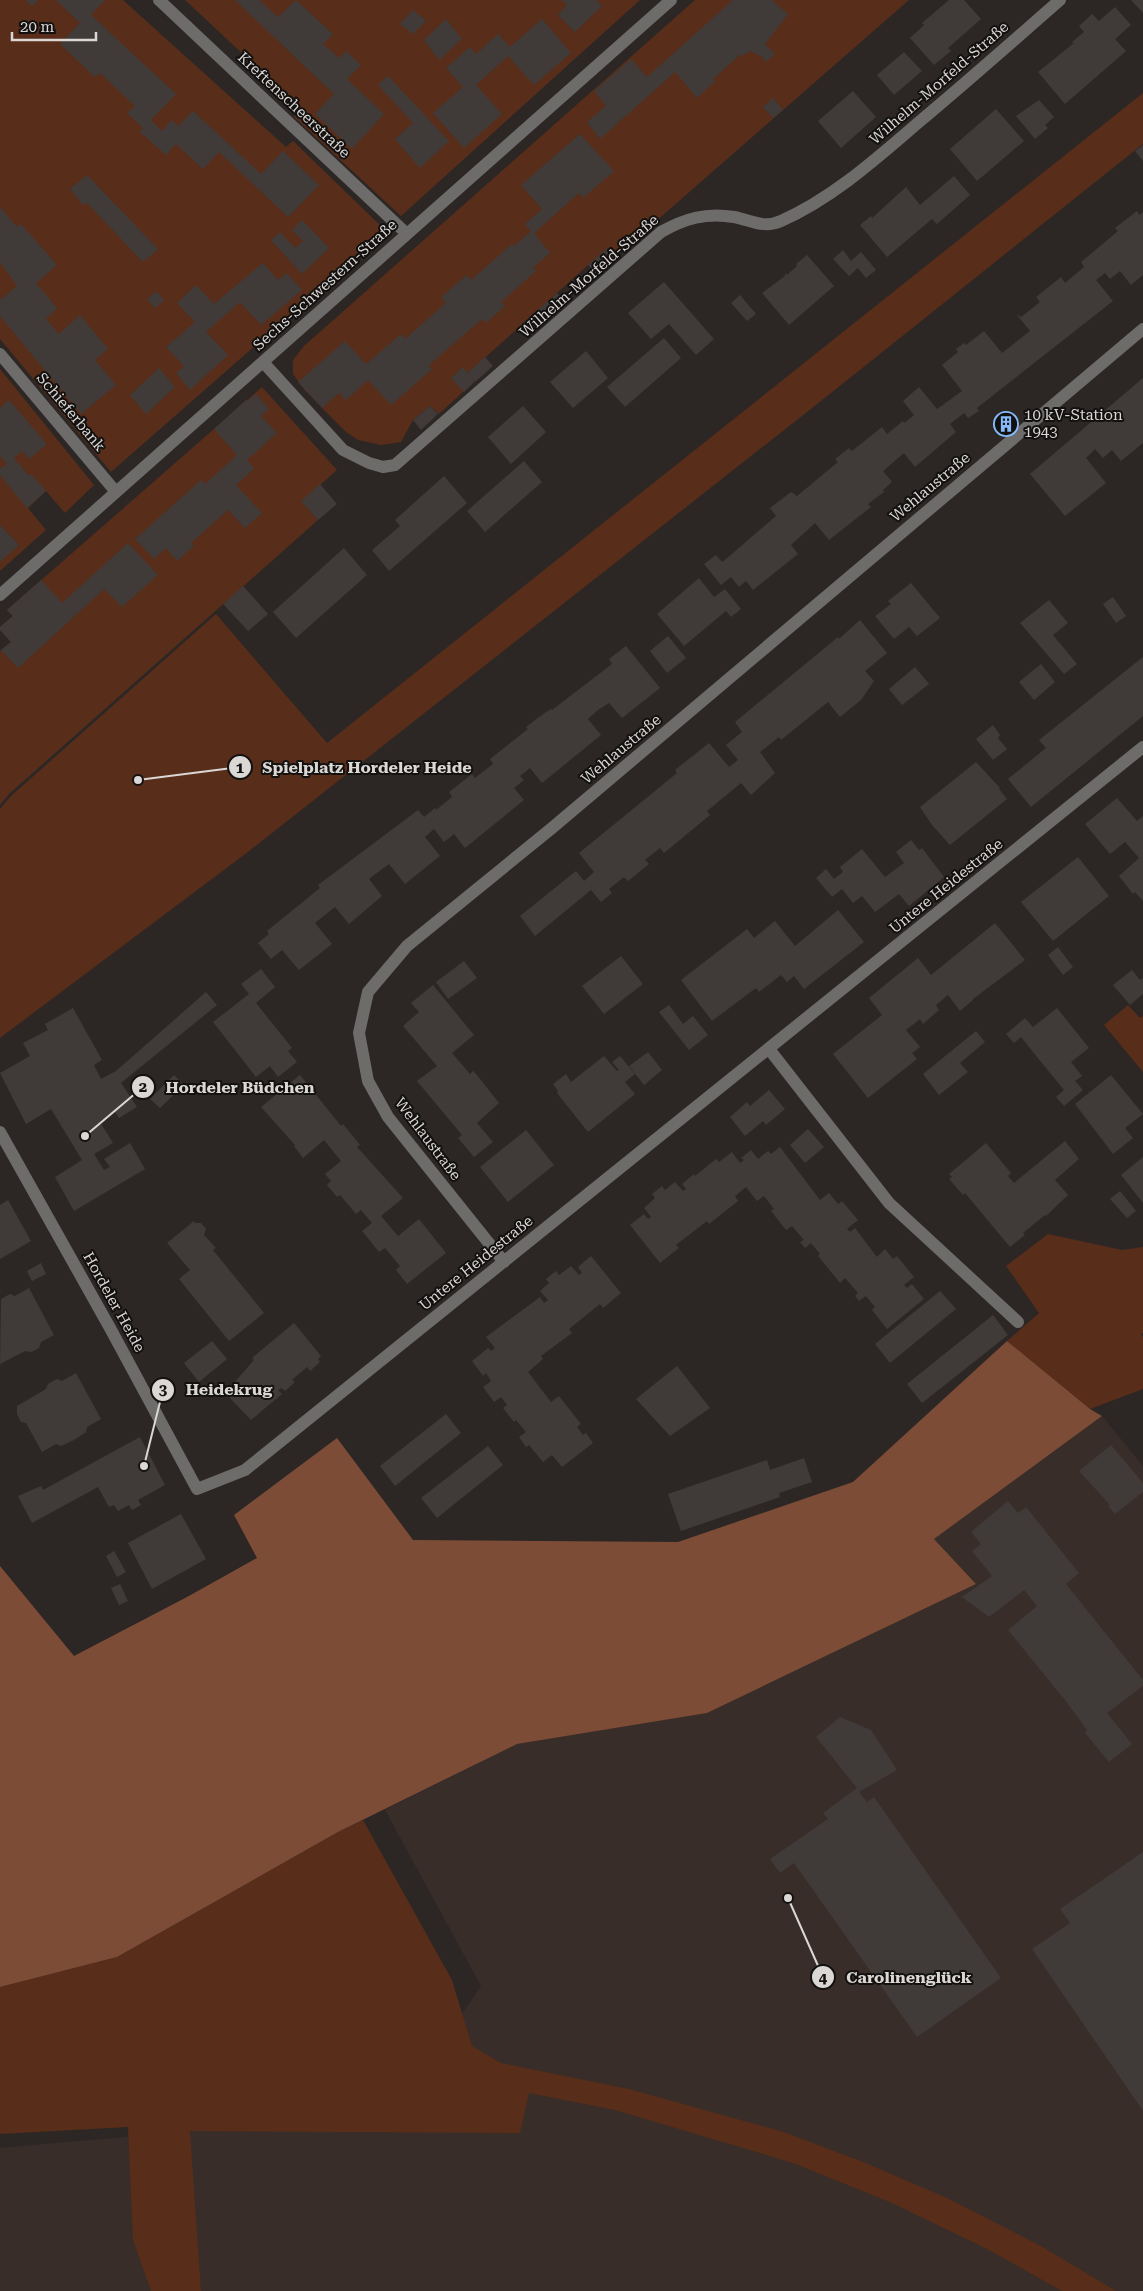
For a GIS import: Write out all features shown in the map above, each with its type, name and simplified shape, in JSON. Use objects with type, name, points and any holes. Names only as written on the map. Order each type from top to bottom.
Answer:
[{"type":"street","name":"Kreftenscheerstraße","points":[[159,0],[407,234]]},
{"type":"street","name":"Sechs-Schwestern-Straße","points":[[0,595],[671,0]]},
{"type":"street","name":"Wilhelm-Morfeld-Straße","points":[[263,362],[343,450],[369,463],[383,466],[395,465],[661,232],[682,220],[708,216],[734,217],[758,225],[780,222],[854,177],[1060,0]]},
{"type":"street","name":"Wehlaustraße","points":[[504,1262],[388,1117],[368,1081],[359,1033],[368,992],[407,946],[552,828],[1143,329]]},
{"type":"street","name":"Schieferbank","points":[[0,354],[116,492]]},
{"type":"street","name":"Untere Heidestraße","points":[[197,1489],[245,1470],[1143,747]]},
{"type":"street","points":[[768,1050],[889,1203],[1018,1322]]},
{"type":"street","name":"Hordeler Heide","points":[[0,1132],[110,1328],[197,1489]]},
{"type":"shaded area","points":[[0,0],[123,0],[286,147],[293,141],[383,228],[344,268],[111,472],[0,339]]},
{"type":"shaded area","points":[[185,0],[640,0],[401,216],[294,117],[302,109]]},
{"type":"shaded area","points":[[695,0],[909,0],[615,257],[607,248],[468,373],[474,382],[439,414],[430,406],[413,420],[401,442],[381,445],[358,440],[346,432],[322,408],[318,400],[306,392],[293,374],[293,360],[304,346]]},
{"type":"shaded area","points":[[1143,93],[1143,144],[821,401],[244,855],[0,1038],[0,809],[11,796],[216,614],[327,743]]},
{"type":"shaded area","points":[[0,369],[94,485],[65,513],[46,491],[28,508],[46,530],[0,571]]},
{"type":"shaded area","points":[[262,387],[337,470],[302,501],[318,520],[9,794],[0,805],[0,651],[11,642],[0,630],[0,627],[13,616],[7,610]]},
{"type":"shaded area","points":[[1128,1005],[1140,1018],[1143,1016],[1143,1072],[1104,1025]]},
{"type":"shaded area","points":[[1048,1234],[1122,1250],[1143,1247],[1143,1333],[1141,1334],[1143,1337],[1143,1389],[1090,1409],[1007,1341],[1039,1313],[1006,1266]]},
{"type":"shaded area","points":[[1007,1341],[1090,1409],[1102,1416],[934,1539],[976,1584],[707,1713],[517,1744],[338,1832],[117,1957],[0,1987],[0,1566],[74,1656],[257,1558],[234,1515],[337,1438],[413,1540],[678,1542],[853,1482]]},
{"type":"shaded area","points":[[1102,1416],[1143,1466],[1143,2291],[0,2291],[0,2148],[394,2113],[481,1986],[385,1810],[517,1744],[707,1713],[976,1584],[934,1539]]},
{"type":"shaded area","points":[[363,1820],[452,1980],[472,2046],[501,2063],[629,2089],[784,2132],[863,2162],[947,2198],[1041,2246],[1116,2291],[1062,2291],[989,2250],[892,2203],[793,2163],[615,2110],[529,2093],[520,2133],[190,2131],[201,2291],[151,2291],[133,2240],[128,2127],[0,2134],[0,1987],[117,1957],[338,1832]]},
{"type":"building","points":[[26,0],[38,0],[32,6]]},
{"type":"building","points":[[56,0],[105,0],[91,15],[176,94],[151,120],[162,131],[172,120],[178,126],[193,111],[261,174],[283,151],[319,185],[288,217],[219,152],[203,169],[176,144],[166,155],[140,132],[143,128],[127,113],[135,106],[100,73],[95,77],[60,44],[80,23]]},
{"type":"building","points":[[235,0],[259,0],[278,17],[296,0],[333,34],[323,44],[339,58],[346,51],[361,65],[347,79],[384,114],[352,149],[315,114],[334,94]]},
{"type":"building","points":[[562,0],[596,0],[602,6],[575,32],[558,15],[567,5]]},
{"type":"building","points":[[733,0],[772,0],[788,14],[765,44],[775,54],[766,62],[761,56],[750,51],[743,56],[741,54],[713,79],[715,81],[697,98],[675,72],[600,139],[587,122],[606,106],[594,91],[631,59],[647,77]]},
{"type":"building","points":[[949,0],[964,0],[981,19],[948,48],[951,51],[934,65],[910,38],[924,25],[922,23]]},
{"type":"building","points":[[1131,0],[1143,0],[1143,13]]},
{"type":"building","points":[[1115,7],[1131,25],[1115,39],[1126,51],[1065,104],[1038,72],[1074,43],[1072,42],[1084,32],[1079,26],[1092,14],[1099,21]]},
{"type":"building","points":[[413,10],[426,21],[413,34],[400,24]]},
{"type":"building","points":[[446,19],[462,39],[439,60],[424,40]]},
{"type":"building","points":[[542,19],[571,53],[534,85],[508,56],[476,85],[502,114],[464,148],[433,113],[463,87],[446,68],[470,47],[476,54],[498,34],[510,47]]},
{"type":"building","points":[[904,52],[922,71],[894,95],[877,75]]},
{"type":"building","points":[[388,76],[449,141],[420,168],[395,139],[413,123],[378,85]]},
{"type":"building","points":[[853,91],[876,117],[841,148],[818,121]]},
{"type":"building","points":[[773,98],[783,110],[773,118],[763,107]]},
{"type":"building","points":[[1039,100],[1054,117],[1045,125],[1048,128],[1035,139],[1016,116]]},
{"type":"building","points":[[996,109],[1024,141],[977,181],[950,149]]},
{"type":"building","points":[[580,134],[614,171],[583,198],[579,193],[534,233],[550,253],[533,268],[536,271],[501,302],[505,306],[486,323],[482,319],[429,365],[432,369],[391,405],[368,380],[346,400],[339,393],[322,408],[298,382],[345,341],[366,364],[401,334],[405,339],[446,303],[441,297],[467,275],[471,280],[512,244],[514,246],[531,231],[525,224],[542,209],[521,185]]},
{"type":"building","points":[[1143,145],[1143,161],[1135,151]]},
{"type":"building","points":[[87,175],[158,249],[143,262],[87,203],[83,205],[70,189]]},
{"type":"building","points":[[954,176],[970,195],[937,224],[932,219],[887,257],[860,225],[871,216],[872,218],[906,187],[920,205]]},
{"type":"building","points":[[0,207],[17,227],[21,224],[57,265],[36,283],[57,308],[46,319],[59,334],[80,315],[108,349],[95,360],[116,385],[81,414],[0,316],[0,300],[17,286],[0,262]]},
{"type":"building","points":[[1137,211],[1139,215],[1143,212],[1143,275],[1131,285],[1120,271],[1110,279],[1105,273],[1096,280],[1113,301],[977,408],[979,411],[968,418],[964,413],[950,424],[956,432],[915,467],[904,453],[883,471],[892,482],[883,490],[884,492],[868,504],[871,507],[829,540],[815,523],[791,545],[798,554],[753,590],[746,581],[739,587],[731,577],[721,585],[704,564],[716,555],[722,562],[726,559],[776,516],[770,508],[791,492],[797,496],[838,462],[835,459],[849,448],[852,451],[882,427],[887,434],[914,415],[903,401],[919,387],[937,409],[962,391],[942,365],[958,352],[956,349],[964,343],[966,345],[984,331],[1002,353],[1030,331],[1016,314],[1021,317],[1040,302],[1036,297],[1061,277],[1065,283],[1084,267],[1081,262],[1118,231],[1115,228]]},
{"type":"building","points":[[302,220],[329,248],[302,274],[271,240],[280,232],[295,248],[303,241],[292,230]]},
{"type":"building","points":[[607,248],[615,257],[596,274],[588,265]]},
{"type":"building","points":[[843,250],[851,261],[861,252],[876,270],[866,278],[858,268],[849,276],[833,259]]},
{"type":"building","points":[[807,255],[834,286],[789,325],[762,293],[785,276],[785,273],[787,275]]},
{"type":"building","points":[[263,263],[278,280],[287,273],[302,290],[261,325],[240,302],[206,332],[228,355],[190,390],[176,373],[184,366],[166,347],[195,322],[177,303],[196,285],[214,304]]},
{"type":"building","points":[[664,282],[714,339],[696,355],[669,324],[651,339],[628,313]]},
{"type":"building","points":[[156,291],[164,300],[155,308],[147,299]]},
{"type":"building","points":[[557,293],[565,302],[529,334],[520,325]]},
{"type":"building","points":[[740,295],[756,314],[747,321],[731,303]]},
{"type":"building","points":[[664,338],[681,358],[625,407],[607,387]]},
{"type":"building","points":[[586,351],[608,378],[573,408],[550,382]]},
{"type":"building","points":[[485,357],[493,366],[475,382],[471,378],[474,382],[464,392],[451,378],[463,367],[467,373]]},
{"type":"building","points":[[159,368],[175,387],[146,414],[130,395]]},
{"type":"building","points":[[1143,378],[1143,443],[1121,461],[1112,450],[1103,458],[1095,449],[1086,458],[1106,483],[1065,516],[1030,474]]},
{"type":"building","points":[[256,394],[269,409],[261,416],[277,433],[247,460],[254,469],[236,485],[262,513],[245,528],[228,510],[191,543],[194,546],[177,561],[166,548],[154,559],[135,539],[201,480],[205,484],[237,455],[214,429],[246,400],[248,401]]},
{"type":"building","points":[[9,400],[47,444],[29,459],[22,451],[14,458],[29,476],[31,474],[46,491],[27,508],[0,475],[0,469],[7,464],[0,456],[0,408]]},
{"type":"building","points":[[430,406],[438,414],[421,430],[413,420]]},
{"type":"building","points":[[523,406],[546,432],[511,464],[488,437]]},
{"type":"building","name":"10 kV-Station 1943","points":[[1008,418],[1011,423],[1003,430],[1000,426]]},
{"type":"building","points":[[524,461],[542,482],[485,532],[467,511]]},
{"type":"building","points":[[444,476],[467,503],[389,571],[372,550],[400,526],[395,520]]},
{"type":"building","points":[[320,484],[337,504],[318,520],[301,501]]},
{"type":"building","points":[[0,525],[19,545],[0,562]]},
{"type":"building","points":[[128,543],[158,575],[122,607],[104,589],[18,668],[1,650],[11,642],[0,630],[0,627],[13,616],[7,610],[41,580],[62,603]]},
{"type":"building","points":[[344,548],[367,575],[296,638],[273,612]]},
{"type":"building","points":[[699,578],[714,597],[725,589],[741,609],[731,617],[726,611],[684,646],[657,614]]},
{"type":"building","points":[[911,583],[940,618],[917,636],[909,627],[894,639],[875,616],[891,604],[888,601]]},
{"type":"building","points":[[243,586],[268,614],[248,631],[223,604]]},
{"type":"building","points":[[1113,597],[1126,616],[1116,623],[1103,604]]},
{"type":"building","points":[[1049,600],[1068,623],[1053,635],[1077,664],[1064,674],[1020,623]]},
{"type":"building","points":[[860,620],[887,653],[865,671],[874,681],[861,700],[840,717],[828,702],[781,740],[779,737],[760,752],[775,773],[751,795],[741,783],[707,811],[710,815],[664,853],[660,848],[645,860],[649,864],[628,881],[624,877],[609,889],[612,893],[601,902],[591,890],[535,936],[520,916],[576,871],[584,881],[594,872],[579,853],[677,773],[675,770],[709,743],[729,767],[738,760],[726,745],[742,732],[735,722]]},
{"type":"building","points":[[668,636],[686,658],[667,673],[650,651]]},
{"type":"building","points":[[626,646],[660,688],[622,718],[609,703],[598,710],[588,719],[601,735],[542,783],[530,768],[520,776],[524,780],[514,788],[524,800],[465,848],[454,834],[444,842],[434,829],[425,837],[440,856],[405,884],[389,864],[369,879],[382,896],[349,924],[335,907],[315,923],[332,944],[299,970],[282,950],[271,959],[258,943],[269,934],[267,931],[320,888],[318,885],[418,810],[424,817],[435,808],[436,810],[452,797],[449,792],[472,774],[475,778],[493,764],[490,759],[528,729],[526,727],[552,710],[612,664],[609,659]]},
{"type":"building","points":[[1143,657],[1143,716],[1031,807],[1008,779],[1046,748],[1039,740]]},
{"type":"building","points":[[1041,664],[1055,682],[1034,700],[1019,682]]},
{"type":"building","points":[[915,667],[929,684],[902,705],[889,689]]},
{"type":"building","points":[[993,725],[1000,735],[998,738],[1007,749],[993,760],[976,739]]},
{"type":"building","points":[[976,762],[1000,788],[1007,799],[950,845],[932,825],[920,807]]},
{"type":"building","points":[[1117,798],[1137,821],[1143,816],[1143,901],[1135,892],[1133,894],[1119,876],[1139,858],[1125,842],[1110,854],[1085,824]]},
{"type":"building","points":[[911,840],[919,850],[922,848],[944,877],[909,906],[899,894],[875,912],[862,896],[853,903],[842,889],[832,897],[816,878],[826,869],[834,879],[843,872],[840,867],[862,849],[885,877],[904,863],[896,852]]},
{"type":"building","points":[[1078,857],[1109,896],[1053,941],[1021,902]]},
{"type":"building","points":[[838,910],[864,942],[804,989],[794,976],[787,982],[781,975],[759,992],[756,988],[712,1021],[681,980],[747,929],[754,938],[775,921],[795,946]]},
{"type":"building","points":[[995,923],[1025,960],[960,1011],[948,995],[936,1005],[939,1010],[923,1024],[920,1019],[906,1030],[920,1047],[912,1053],[917,1059],[868,1098],[833,1054],[882,1015],[869,998],[918,958],[931,975]]},
{"type":"building","points":[[1058,947],[1073,967],[1063,975],[1048,955]]},
{"type":"building","points":[[621,956],[643,984],[604,1014],[582,986]]},
{"type":"building","points":[[464,961],[477,978],[448,999],[436,982]]},
{"type":"building","points":[[261,969],[275,987],[256,1003],[292,1048],[288,1051],[297,1062],[278,1077],[270,1066],[256,1077],[213,1022],[249,994],[241,984]]},
{"type":"building","points":[[1132,970],[1140,980],[1143,978],[1143,994],[1130,1005],[1113,985]]},
{"type":"building","points":[[433,985],[474,1035],[452,1053],[470,1074],[473,1071],[477,1075],[499,1103],[477,1123],[493,1142],[474,1157],[458,1138],[462,1135],[417,1081],[437,1066],[403,1026],[419,1012],[411,1003]]},
{"type":"building","points":[[206,992],[217,1005],[121,1083],[137,1107],[119,1118],[115,1112],[100,1122],[113,1143],[94,1154],[104,1170],[110,1167],[104,1159],[130,1143],[145,1169],[74,1211],[55,1177],[82,1160],[51,1109],[26,1124],[0,1073],[30,1056],[23,1043],[48,1030],[45,1024],[73,1008],[102,1060],[94,1065],[101,1079],[116,1071]]},
{"type":"building","points":[[669,1005],[683,1024],[693,1016],[708,1035],[689,1050],[659,1012]]},
{"type":"building","points":[[1057,1008],[1089,1048],[1071,1062],[1082,1076],[1075,1081],[1083,1090],[1064,1106],[1056,1097],[1064,1090],[1021,1037],[1014,1043],[1006,1034],[1025,1018],[1033,1027]]},
{"type":"building","points":[[976,1031],[985,1042],[960,1063],[968,1072],[939,1095],[923,1074]]},
{"type":"building","points":[[648,1052],[662,1070],[644,1085],[629,1066]]},
{"type":"building","points":[[604,1056],[617,1071],[619,1070],[612,1062],[620,1056],[635,1074],[625,1082],[635,1094],[588,1132],[557,1093],[558,1091],[553,1084],[566,1074],[571,1082]]},
{"type":"building","points":[[174,1075],[184,1085],[160,1108],[150,1099]]},
{"type":"building","points":[[300,1075],[341,1126],[343,1124],[360,1145],[357,1147],[403,1198],[381,1216],[398,1236],[419,1219],[446,1253],[407,1284],[396,1270],[400,1266],[385,1248],[379,1252],[362,1231],[372,1223],[361,1210],[356,1214],[340,1195],[337,1197],[327,1185],[331,1181],[325,1174],[341,1161],[324,1140],[303,1158],[295,1145],[261,1107]]},
{"type":"building","points":[[1111,1075],[1143,1114],[1125,1128],[1133,1138],[1113,1154],[1075,1104]]},
{"type":"building","points":[[769,1090],[785,1109],[766,1125],[763,1121],[745,1136],[730,1117],[747,1102],[750,1106]]},
{"type":"building","points":[[808,1129],[824,1147],[805,1163],[790,1145]]},
{"type":"building","points":[[526,1130],[554,1165],[508,1202],[480,1167]]},
{"type":"building","points":[[1065,1141],[1079,1159],[1055,1180],[1068,1195],[1046,1216],[1023,1233],[1025,1235],[1010,1247],[965,1193],[963,1195],[949,1179],[952,1177],[949,1174],[986,1143],[1011,1173],[1008,1176],[1014,1183]]},
{"type":"building","points":[[780,1147],[820,1200],[829,1193],[838,1204],[842,1201],[858,1220],[847,1229],[850,1232],[855,1228],[877,1257],[885,1249],[893,1259],[897,1256],[914,1277],[904,1285],[907,1288],[912,1284],[924,1299],[887,1329],[872,1310],[875,1307],[866,1296],[859,1301],[855,1296],[858,1293],[845,1278],[840,1283],[818,1256],[820,1254],[811,1243],[805,1248],[800,1242],[804,1240],[792,1226],[786,1230],[771,1211],[774,1209],[764,1196],[757,1201],[746,1187],[735,1196],[738,1201],[709,1224],[707,1221],[676,1245],[679,1248],[660,1263],[630,1225],[644,1214],[648,1219],[651,1217],[644,1208],[655,1198],[652,1194],[662,1186],[665,1190],[675,1182],[683,1191],[686,1189],[682,1184],[716,1159],[719,1162],[732,1152],[740,1163],[744,1160],[741,1158],[751,1150],[758,1159],[768,1151],[771,1154]]},
{"type":"building","points":[[1143,1157],[1143,1203],[1121,1175]]},
{"type":"building","points":[[1120,1191],[1136,1211],[1127,1218],[1110,1199]]},
{"type":"building","points":[[8,1200],[31,1241],[0,1259],[0,1205]]},
{"type":"building","points":[[194,1221],[195,1223],[201,1223],[206,1229],[204,1235],[216,1248],[213,1250],[264,1313],[229,1341],[179,1279],[190,1270],[167,1243]]},
{"type":"building","points":[[591,1256],[621,1293],[603,1308],[600,1304],[569,1329],[572,1333],[541,1356],[543,1359],[528,1372],[551,1402],[559,1396],[581,1424],[577,1427],[583,1435],[586,1433],[593,1443],[562,1467],[552,1455],[543,1462],[529,1445],[526,1447],[519,1437],[526,1432],[516,1420],[514,1422],[503,1408],[507,1405],[501,1397],[494,1402],[483,1387],[491,1381],[486,1373],[483,1376],[472,1361],[488,1348],[491,1351],[495,1348],[486,1337],[540,1297],[544,1303],[548,1300],[540,1291],[549,1283],[546,1279],[556,1271],[559,1275],[571,1266],[579,1275],[582,1273],[578,1267]]},
{"type":"building","points":[[41,1263],[46,1274],[32,1281],[27,1271]]},
{"type":"building","points":[[29,1288],[54,1335],[41,1342],[39,1348],[31,1352],[25,1351],[0,1364],[1,1299],[10,1294],[15,1296]]},
{"type":"building","points":[[940,1291],[956,1309],[890,1363],[875,1344]]},
{"type":"building","points":[[993,1315],[1008,1335],[922,1403],[907,1384]]},
{"type":"building","points":[[294,1323],[321,1356],[318,1359],[320,1362],[310,1371],[307,1367],[292,1380],[295,1382],[285,1391],[282,1388],[278,1390],[282,1394],[251,1420],[225,1393],[254,1360],[252,1358]]},
{"type":"building","points":[[212,1341],[227,1359],[199,1382],[184,1363]]},
{"type":"building","points":[[677,1366],[710,1408],[670,1436],[636,1399]]},
{"type":"building","points":[[76,1373],[101,1419],[87,1427],[86,1432],[74,1440],[61,1446],[56,1444],[42,1452],[26,1423],[21,1422],[17,1414],[17,1406],[46,1389],[48,1384],[57,1379],[62,1381]]},
{"type":"building","points":[[446,1414],[461,1433],[395,1486],[380,1466]]},
{"type":"building","points":[[140,1437],[165,1485],[138,1500],[141,1505],[132,1510],[129,1505],[118,1511],[114,1505],[109,1507],[98,1487],[32,1523],[18,1496],[41,1486],[43,1490]]},
{"type":"building","points":[[1111,1445],[1143,1483],[1143,1492],[1115,1514],[1108,1506],[1110,1505],[1079,1471]]},
{"type":"building","points":[[488,1446],[503,1465],[437,1518],[421,1498]]},
{"type":"building","points":[[804,1458],[812,1482],[779,1493],[780,1497],[681,1531],[668,1494],[767,1460],[770,1470]]},
{"type":"building","points":[[1008,1501],[1018,1513],[1026,1507],[1079,1573],[1066,1584],[1143,1680],[1143,1686],[1107,1713],[1132,1744],[1109,1762],[1085,1733],[1087,1730],[1068,1704],[1008,1630],[1037,1606],[1024,1590],[989,1617],[962,1597],[992,1576],[972,1551],[981,1544],[971,1532]]},
{"type":"building","points":[[181,1514],[206,1559],[152,1589],[128,1543]]},
{"type":"building","points":[[114,1551],[126,1572],[117,1577],[106,1556]]},
{"type":"building","points":[[120,1584],[128,1601],[119,1605],[111,1588]]},
{"type":"building","points":[[840,1717],[871,1730],[897,1770],[859,1792],[867,1802],[874,1797],[1001,1978],[917,2037],[794,1863],[780,1873],[770,1859],[828,1819],[823,1813],[857,1788],[816,1737]]},
{"type":"building","points":[[1143,1852],[1143,2111],[1032,1949],[1070,1923],[1060,1909]]},
{"type":"place","name":"10 kV-Station 1943","points":[[1006,424]]},
{"type":"place","name":"Spielplatz Hordeler Heide","points":[[138,780]]},
{"type":"place","name":"Hordeler Büdchen","points":[[85,1136]]},
{"type":"place","name":"Heidekrug","points":[[144,1466]]},
{"type":"place","name":"Carolinenglück","points":[[788,1898]]}]
